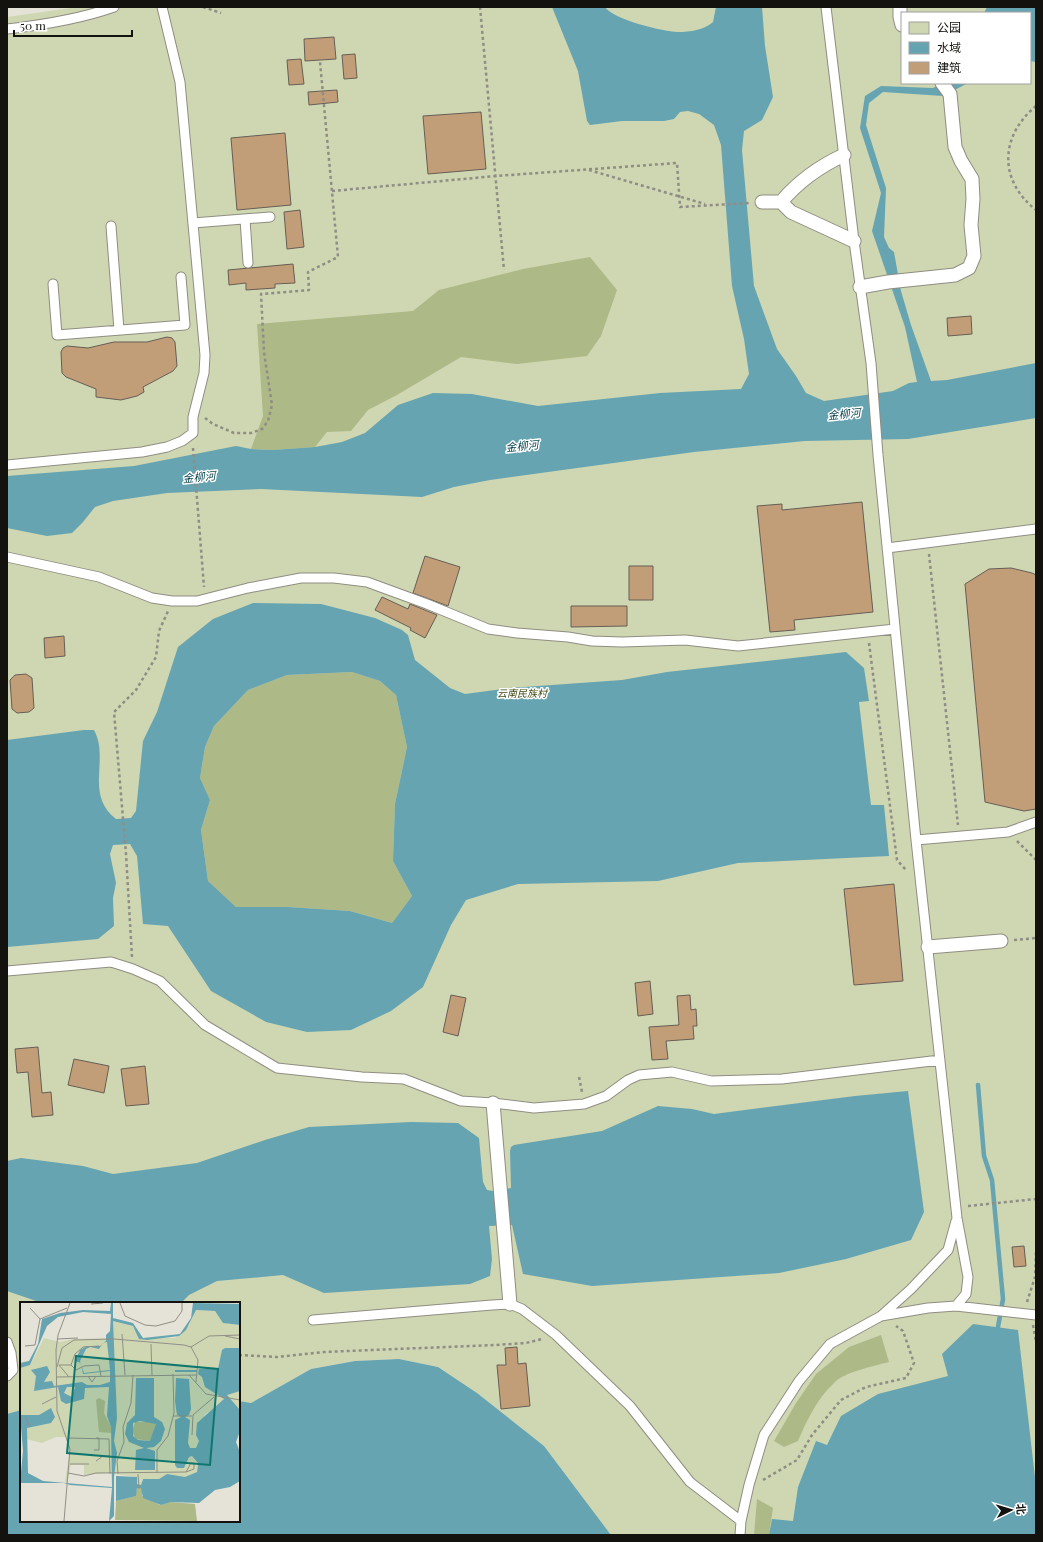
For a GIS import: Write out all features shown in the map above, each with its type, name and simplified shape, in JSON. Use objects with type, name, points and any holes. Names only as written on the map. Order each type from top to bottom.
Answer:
[{"type":"street","points":[[900,7],[901,21]]},
{"type":"street","points":[[860,287],[888,282],[956,275],[969,268],[974,256],[971,225],[973,199],[972,179],[961,161],[955,147],[950,94],[943,84]]},
{"type":"street","points":[[781,202],[793,188],[829,162],[844,155]]},
{"type":"street","points":[[762,202],[781,202],[791,212],[854,241]]},
{"type":"street","points":[[928,947],[1001,941]]},
{"type":"street","points":[[494,1103],[510,1304]]},
{"type":"lane","points":[[7,29],[41,25],[100,12],[114,7]]},
{"type":"lane","points":[[7,464],[142,452],[167,447],[182,441],[193,432],[193,417],[204,373],[205,355],[180,82],[162,7]]},
{"type":"lane","points":[[826,7],[854,241],[871,363],[878,455],[916,840],[957,1218],[968,1277],[966,1294],[956,1306]]},
{"type":"lane","points":[[193,223],[270,217]]},
{"type":"lane","points":[[245,219],[248,263]]},
{"type":"lane","points":[[111,226],[119,330]]},
{"type":"lane","points":[[181,277],[185,325]]},
{"type":"lane","points":[[53,284],[57,335],[202,324]]},
{"type":"lane","points":[[887,548],[1036,529]]},
{"type":"lane","points":[[7,557],[99,577],[152,598],[172,601],[197,601],[248,588],[302,578],[334,578],[367,582],[488,628],[517,633],[568,637],[592,641],[622,642],[685,640],[738,646],[895,629]]},
{"type":"lane","points":[[916,840],[1008,832],[1036,822]]},
{"type":"lane","points":[[7,971],[111,962],[133,969],[160,981],[205,1025],[277,1068],[362,1077],[404,1079],[461,1101],[534,1108],[584,1104],[606,1096],[628,1080],[639,1075],[672,1072],[711,1081],[782,1079],[940,1060]]},
{"type":"lane","points":[[740,1535],[741,1521],[749,1485],[764,1435],[799,1381],[830,1344],[881,1316],[911,1289],[948,1250],[957,1218]]},
{"type":"lane","points":[[313,1320],[510,1304],[522,1309],[556,1335],[630,1406],[690,1482],[741,1521]]},
{"type":"lane","points":[[881,1316],[928,1308],[956,1306],[1036,1315]]},
{"type":"lane","points":[[7,1342],[11,1353],[13,1370],[7,1376]]},
{"type":"path","points":[[203,7],[221,13]]},
{"type":"path","points":[[480,7],[504,270]]},
{"type":"path","points":[[195,411],[214,424],[234,433],[251,433],[262,429],[268,421],[272,405],[264,352],[261,294],[309,290],[308,272],[338,256],[320,62]]},
{"type":"path","points":[[1036,106],[1023,117],[1014,132],[1009,149],[1009,166],[1013,183],[1022,198],[1036,210]]},
{"type":"path","points":[[332,190],[496,176],[677,164],[680,207],[762,202]]},
{"type":"path","points":[[586,170],[707,205]]},
{"type":"path","points":[[193,452],[205,599]]},
{"type":"path","points":[[928,542],[960,836]]},
{"type":"path","points":[[133,969],[126,854],[114,712],[136,690],[156,657],[159,631],[172,601]]},
{"type":"path","points":[[867,632],[897,860],[921,885]]},
{"type":"path","points":[[1008,832],[1036,860]]},
{"type":"path","points":[[1001,941],[1036,938]]},
{"type":"path","points":[[980,1205],[1036,1199]]},
{"type":"path","points":[[1024,1314],[1035,1277],[1036,1252]]},
{"type":"path","points":[[749,1485],[762,1480],[797,1460],[812,1436],[841,1400],[866,1387],[906,1378],[914,1363],[903,1331],[881,1316]]},
{"type":"path","points":[[240,1355],[277,1357],[324,1352],[495,1345],[526,1343],[556,1335]]},
{"type":"green space","name":"云南民族村","points":[[78,7],[1036,7],[1036,1535],[611,1535],[544,1446],[477,1393],[438,1367],[399,1359],[355,1361],[311,1369],[251,1403],[240,1401],[240,1302],[20,1302],[20,1410],[7,1414],[7,17]]},
{"type":"green space","points":[[590,257],[617,290],[601,336],[587,356],[517,364],[461,357],[397,395],[368,410],[351,431],[327,432],[315,447],[273,450],[251,449],[263,416],[257,324],[413,311],[439,290],[523,269]]},
{"type":"green space","points":[[352,672],[380,681],[396,695],[407,747],[395,804],[393,861],[412,896],[392,923],[350,911],[288,907],[236,907],[208,881],[201,830],[210,800],[200,778],[205,747],[214,726],[248,690],[287,675]]},
{"type":"green space","points":[[881,1335],[889,1362],[860,1370],[839,1379],[822,1396],[798,1441],[784,1447],[774,1441],[796,1403],[816,1374],[849,1347]]},
{"type":"green space","points":[[757,1499],[773,1508],[769,1535],[754,1535]]},
{"type":"water","name":"金柳河","points":[[552,7],[605,7],[610,12],[638,24],[661,30],[687,32],[705,27],[713,22],[716,7],[762,7],[765,46],[773,97],[762,120],[744,131],[742,150],[754,286],[777,349],[806,393],[824,401],[893,391],[909,383],[917,382],[905,327],[872,231],[881,193],[860,128],[865,96],[881,86],[933,88],[940,84],[966,84],[943,96],[883,92],[869,103],[866,125],[886,188],[884,237],[889,248],[894,252],[901,291],[911,325],[931,381],[947,380],[1036,363],[1036,418],[908,439],[805,441],[694,452],[490,480],[454,487],[422,497],[261,489],[167,493],[113,501],[95,507],[72,533],[47,536],[7,528],[7,476],[134,466],[236,446],[251,449],[273,450],[315,447],[342,442],[365,433],[398,405],[433,393],[472,394],[538,406],[660,393],[741,389],[749,374],[744,339],[732,286],[721,145],[714,125],[699,114],[688,111],[680,112],[674,119],[664,121],[622,121],[590,125],[587,121],[578,71]]},
{"type":"water","points":[[987,7],[1036,7],[1036,62],[1031,61],[1031,12],[984,12]]},
{"type":"water","points":[[253,603],[321,604],[375,618],[402,630],[408,635],[415,660],[450,688],[465,694],[510,688],[622,680],[667,672],[846,652],[864,668],[869,701],[859,702],[871,805],[884,805],[889,856],[738,863],[658,881],[518,884],[466,900],[451,925],[423,987],[391,1011],[351,1030],[307,1032],[266,1022],[211,991],[168,926],[143,924],[137,856],[130,844],[113,845],[110,854],[116,883],[113,898],[114,926],[98,939],[7,947],[7,740],[94,730],[100,753],[99,788],[101,799],[116,819],[131,818],[136,811],[143,741],[157,712],[178,647],[213,619]],"holes":[[[352,672],[380,681],[396,695],[407,747],[395,804],[393,861],[412,896],[392,923],[350,911],[288,907],[236,907],[208,881],[201,830],[210,800],[200,778],[205,747],[214,726],[248,690],[287,675]]]},
{"type":"water","points":[[908,1091],[924,1212],[911,1240],[846,1259],[779,1273],[592,1286],[523,1274],[512,1225],[489,1226],[492,1259],[490,1276],[470,1284],[324,1293],[283,1275],[217,1281],[189,1295],[182,1302],[39,1302],[7,1291],[7,1161],[21,1158],[83,1166],[113,1174],[197,1163],[309,1127],[411,1122],[458,1123],[479,1138],[483,1182],[487,1190],[493,1191],[511,1188],[510,1151],[511,1147],[514,1145],[602,1131],[658,1106],[692,1109],[714,1114],[855,1096]]},
{"type":"water","points":[[973,1324],[1018,1330],[1036,1486],[1036,1535],[769,1535],[772,1519],[793,1521],[798,1487],[816,1441],[827,1445],[841,1416],[878,1394],[948,1376],[942,1354]]},
{"type":"water","points":[[399,1359],[438,1367],[477,1393],[544,1446],[611,1535],[7,1535],[7,1414],[20,1410],[20,1522],[240,1522],[240,1401],[251,1403],[311,1369],[355,1361]]},
{"type":"building","points":[[334,37],[336,59],[305,61],[304,39]]},
{"type":"building","points":[[355,54],[357,78],[344,79],[342,55]]},
{"type":"building","points":[[301,59],[304,84],[289,85],[287,60]]},
{"type":"building","points":[[337,90],[338,102],[309,105],[308,92]]},
{"type":"building","points":[[481,112],[486,169],[428,174],[423,116]]},
{"type":"building","points":[[285,133],[291,205],[237,210],[231,138]]},
{"type":"building","points":[[300,210],[304,247],[287,249],[284,212]]},
{"type":"building","points":[[293,264],[295,283],[275,284],[275,288],[246,290],[246,283],[229,285],[228,270]]},
{"type":"building","points":[[971,316],[972,334],[948,336],[947,318]]},
{"type":"building","points":[[167,337],[172,338],[175,342],[177,366],[173,371],[143,387],[144,392],[137,396],[121,400],[96,397],[96,389],[66,377],[62,373],[61,352],[63,348],[67,346],[88,348],[114,342],[147,342]]},
{"type":"building","points":[[862,502],[873,612],[794,620],[795,630],[770,632],[757,506],[782,504],[782,510]]},
{"type":"building","points":[[425,556],[460,567],[448,606],[413,593]]},
{"type":"building","points":[[629,566],[653,566],[653,600],[629,600]]},
{"type":"building","points":[[1011,568],[1036,575],[1036,809],[1024,811],[985,802],[965,584],[989,569]]},
{"type":"building","points":[[382,597],[408,609],[410,604],[437,615],[425,638],[410,630],[411,628],[375,610]]},
{"type":"building","points":[[571,606],[627,606],[627,626],[571,627]]},
{"type":"building","points":[[64,636],[65,656],[45,658],[44,638]]},
{"type":"building","points":[[26,674],[32,678],[34,708],[29,712],[17,713],[12,709],[10,680],[15,675]]},
{"type":"building","points":[[894,884],[903,981],[854,985],[844,889]]},
{"type":"building","points":[[650,981],[653,1014],[638,1016],[635,983]]},
{"type":"building","points":[[451,995],[466,998],[458,1036],[443,1032]]},
{"type":"building","points":[[690,995],[691,1010],[696,1009],[697,1026],[693,1026],[694,1039],[666,1041],[668,1059],[652,1060],[649,1027],[679,1025],[677,996]]},
{"type":"building","points":[[38,1047],[42,1093],[51,1092],[53,1115],[32,1117],[28,1072],[17,1073],[15,1049]]},
{"type":"building","points":[[74,1059],[109,1066],[104,1093],[68,1085]]},
{"type":"building","points":[[145,1066],[149,1104],[126,1106],[121,1069]]},
{"type":"building","points":[[1024,1246],[1026,1266],[1014,1267],[1012,1247]]},
{"type":"building","points":[[517,1347],[518,1364],[526,1363],[530,1406],[501,1409],[497,1365],[506,1365],[505,1348]]},
{"type":"waterway","points":[[978,1085],[984,1156],[992,1180],[1003,1299],[998,1327]]}]
